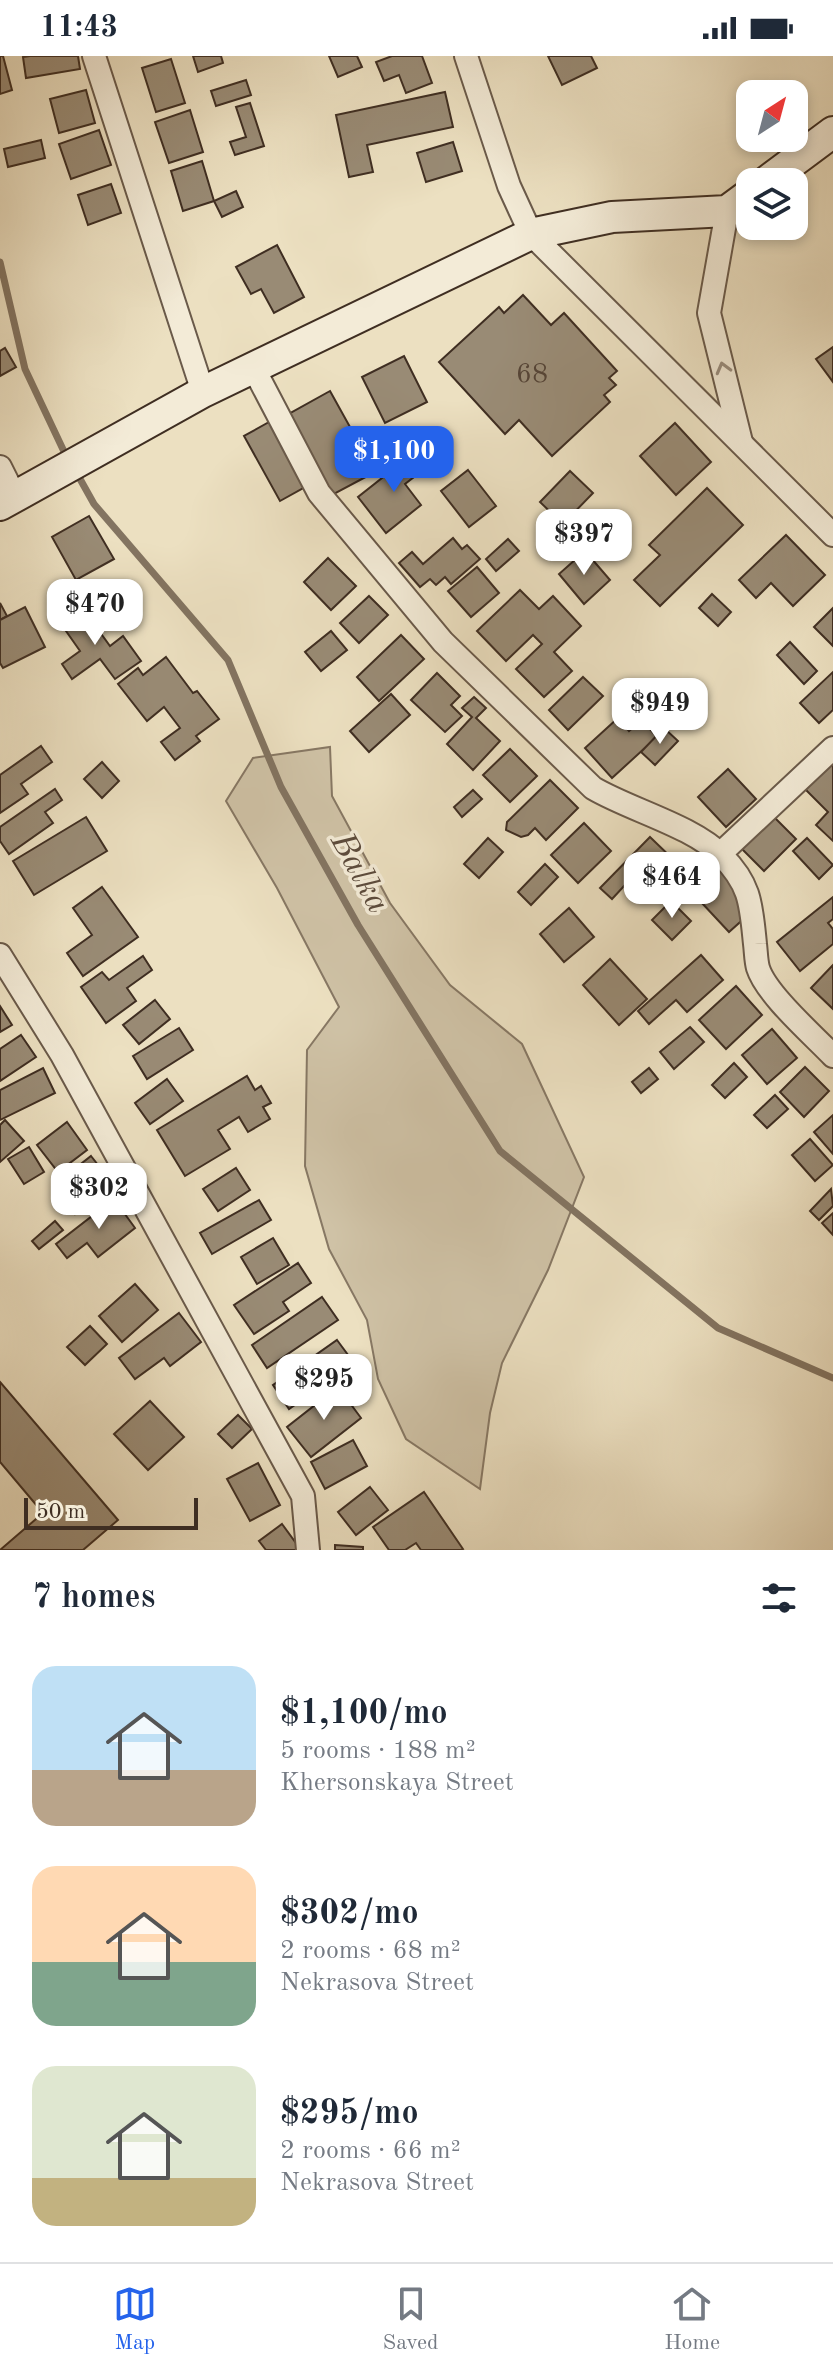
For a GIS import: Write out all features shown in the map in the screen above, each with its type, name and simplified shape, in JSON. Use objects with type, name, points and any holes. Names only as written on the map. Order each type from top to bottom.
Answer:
[{"type":"main road","points":[[785,168],[833,132]]},
{"type":"main road","points":[[7,501],[203,392],[531,234],[612,217],[736,202]]},
{"type":"street","points":[[94,56],[203,392]]},
{"type":"street","points":[[466,56],[509,186],[531,234],[833,535]]},
{"type":"street","points":[[736,210],[709,313],[741,444]]},
{"type":"street","points":[[253,367],[319,493],[443,642],[593,788],[617,802],[693,835],[720,854],[745,883],[751,899],[757,967],[766,985],[833,1056]]},
{"type":"street","points":[[0,467],[7,501]]},
{"type":"street","points":[[720,854],[833,748]]},
{"type":"street","points":[[0,955],[62,1055],[303,1496],[308,1550]]},
{"type":"shaded area","points":[[330,747],[332,796],[390,903],[450,985],[522,1044],[584,1177],[548,1270],[502,1363],[490,1413],[480,1489],[406,1439],[378,1379],[367,1320],[329,1249],[305,1166],[307,1050],[339,1007],[277,888],[226,801],[253,758]]},
{"type":"building","points":[[0,56],[3,56],[12,90],[0,94]]},
{"type":"building","points":[[78,56],[80,69],[26,78],[23,57]]},
{"type":"building","points":[[193,56],[221,56],[223,63],[198,72]]},
{"type":"building","points":[[329,56],[357,56],[362,67],[338,77]]},
{"type":"building","points":[[392,56],[422,56],[432,83],[406,93],[399,75],[384,81],[376,62]]},
{"type":"building","points":[[548,56],[591,56],[597,68],[562,85]]},
{"type":"building","points":[[171,59],[185,103],[156,112],[142,68]]},
{"type":"building","points":[[246,80],[251,95],[216,106],[211,91]]},
{"type":"building","points":[[86,90],[95,123],[59,133],[50,99]]},
{"type":"building","points":[[445,92],[453,127],[367,145],[373,172],[349,177],[336,115]]},
{"type":"building","points":[[250,103],[264,146],[235,155],[230,142],[246,137],[236,107]]},
{"type":"building","points":[[190,110],[203,152],[169,163],[155,122]]},
{"type":"building","points":[[99,130],[111,165],[71,179],[59,144]]},
{"type":"building","points":[[41,140],[45,158],[8,167],[4,149]]},
{"type":"building","points":[[453,142],[462,171],[426,182],[417,153]]},
{"type":"building","points":[[202,161],[214,201],[183,211],[171,171]]},
{"type":"building","points":[[111,184],[121,213],[88,225],[78,195]]},
{"type":"building","points":[[236,191],[243,207],[222,217],[214,201]]},
{"type":"building","points":[[277,245],[304,297],[274,313],[261,289],[251,294],[236,267]]},
{"type":"building","points":[[523,295],[551,325],[564,313],[617,371],[609,378],[616,385],[604,395],[610,402],[552,456],[519,420],[505,434],[439,362],[499,307],[504,313]]},
{"type":"building","points":[[833,347],[833,382],[816,359]]},
{"type":"building","points":[[5,348],[16,367],[0,376],[0,351]]},
{"type":"building","points":[[404,356],[427,402],[385,423],[362,377]]},
{"type":"building","points":[[330,391],[375,472],[332,495],[287,415]]},
{"type":"building","points":[[269,422],[305,487],[280,501],[244,436]]},
{"type":"building","points":[[675,423],[711,462],[676,495],[640,456]]},
{"type":"building","points":[[415,452],[427,467],[405,484],[421,505],[386,533],[358,497]]},
{"type":"building","points":[[468,470],[496,506],[469,527],[441,491]]},
{"type":"building","points":[[570,471],[593,493],[563,524],[540,502]]},
{"type":"building","points":[[707,488],[743,525],[660,606],[634,580],[660,555],[649,545]]},
{"type":"building","points":[[89,516],[114,559],[76,580],[52,537]]},
{"type":"building","points":[[786,535],[825,575],[793,606],[771,583],[756,598],[739,580]]},
{"type":"building","points":[[453,538],[462,549],[467,545],[480,559],[451,584],[445,577],[436,585],[430,579],[420,587],[399,563],[412,552],[423,564]]},
{"type":"building","points":[[508,539],[519,551],[496,571],[486,559]]},
{"type":"building","points":[[585,551],[610,580],[584,604],[559,574]]},
{"type":"building","points":[[328,558],[356,586],[331,610],[304,582]]},
{"type":"building","points":[[477,567],[499,593],[471,617],[448,591]]},
{"type":"building","points":[[520,590],[539,609],[553,596],[581,626],[554,652],[572,671],[544,697],[516,669],[542,644],[533,635],[506,661],[477,631]]},
{"type":"building","points":[[712,594],[731,612],[718,626],[699,608]]},
{"type":"building","points":[[369,596],[388,615],[359,643],[340,623]]},
{"type":"building","points":[[0,603],[7,616],[0,620]]},
{"type":"building","points":[[81,606],[110,646],[123,636],[141,661],[115,679],[100,659],[72,679],[62,664],[80,651],[59,621]]},
{"type":"building","points":[[25,607],[45,647],[3,668],[0,663],[0,620]]},
{"type":"building","points":[[833,608],[833,646],[814,627]]},
{"type":"building","points":[[331,631],[347,650],[321,671],[305,652]]},
{"type":"building","points":[[401,635],[424,659],[379,701],[357,677]]},
{"type":"building","points":[[790,642],[817,671],[804,684],[777,655]]},
{"type":"building","points":[[166,657],[193,693],[197,691],[219,719],[196,736],[200,741],[175,760],[161,742],[180,728],[164,707],[147,721],[118,684],[138,668],[143,675]]},
{"type":"building","points":[[833,672],[833,710],[819,723],[800,703]]},
{"type":"building","points":[[437,673],[460,696],[451,705],[462,716],[445,732],[411,700]]},
{"type":"building","points":[[583,677],[603,696],[568,730],[549,710]]},
{"type":"building","points":[[391,694],[410,715],[369,752],[350,731]]},
{"type":"building","points":[[474,697],[486,708],[476,718],[500,741],[473,770],[447,744],[472,717],[462,708]]},
{"type":"building","points":[[618,718],[629,731],[642,720],[657,737],[612,778],[585,748]]},
{"type":"building","points":[[664,728],[678,741],[655,765],[641,752]]},
{"type":"building","points":[[41,746],[52,762],[21,784],[28,794],[0,813],[0,775]]},
{"type":"building","points":[[510,749],[537,776],[510,802],[483,775]]},
{"type":"building","points":[[102,762],[119,781],[102,798],[84,779]]},
{"type":"building","points":[[830,762],[833,765],[833,841],[816,825],[828,812],[804,788]]},
{"type":"building","points":[[728,769],[756,799],[726,827],[698,797]]},
{"type":"building","points":[[550,780],[578,808],[546,840],[535,828],[521,837],[506,830],[507,822]]},
{"type":"building","points":[[55,789],[62,800],[45,812],[53,823],[9,854],[0,841],[0,827]]},
{"type":"building","points":[[473,790],[482,799],[462,817],[454,807]]},
{"type":"building","points":[[771,814],[796,839],[764,871],[739,846]]},
{"type":"building","points":[[86,817],[107,851],[34,895],[13,861]]},
{"type":"building","points":[[584,823],[611,851],[578,883],[551,855]]},
{"type":"building","points":[[650,837],[678,864],[654,889],[637,872],[612,899],[600,888]]},
{"type":"building","points":[[488,838],[503,852],[479,878],[464,864]]},
{"type":"building","points":[[807,838],[833,865],[819,879],[793,851]]},
{"type":"building","points":[[714,862],[747,897],[749,914],[729,932],[687,887]]},
{"type":"building","points":[[545,864],[558,877],[531,905],[518,892]]},
{"type":"building","points":[[102,887],[138,937],[83,976],[67,953],[92,935],[73,908]]},
{"type":"building","points":[[833,897],[833,919],[828,923],[833,929],[833,944],[800,971],[777,942]]},
{"type":"building","points":[[671,901],[691,921],[672,940],[652,920]]},
{"type":"building","points":[[569,908],[594,937],[564,962],[540,934]]},
{"type":"building","points":[[701,955],[723,980],[687,1012],[676,1000],[649,1024],[638,1011]]},
{"type":"building","points":[[143,956],[152,970],[127,988],[136,1001],[106,1023],[81,987],[102,972],[109,980]]},
{"type":"building","points":[[610,959],[647,999],[619,1025],[583,985]]},
{"type":"building","points":[[833,965],[833,1009],[811,988]]},
{"type":"building","points":[[736,986],[762,1015],[726,1049],[699,1020]]},
{"type":"building","points":[[155,1000],[170,1019],[139,1044],[123,1025]]},
{"type":"building","points":[[0,1006],[12,1025],[0,1032]]},
{"type":"building","points":[[690,1027],[704,1042],[674,1069],[660,1052]]},
{"type":"building","points":[[179,1028],[193,1050],[147,1079],[133,1056]]},
{"type":"building","points":[[772,1029],[797,1058],[767,1084],[742,1055]]},
{"type":"building","points":[[21,1035],[36,1057],[0,1081],[0,1049]]},
{"type":"building","points":[[734,1063],[747,1077],[725,1098],[712,1085]]},
{"type":"building","points":[[805,1067],[829,1091],[804,1117],[780,1092]]},
{"type":"building","points":[[43,1068],[55,1093],[0,1120],[0,1090]]},
{"type":"building","points":[[649,1068],[658,1079],[641,1093],[632,1082]]},
{"type":"building","points":[[247,1076],[255,1090],[261,1086],[271,1103],[263,1107],[270,1119],[248,1132],[239,1117],[218,1130],[230,1149],[185,1176],[157,1130]]},
{"type":"building","points":[[167,1079],[183,1101],[150,1124],[135,1103]]},
{"type":"building","points":[[775,1095],[788,1109],[767,1128],[754,1115]]},
{"type":"building","points":[[833,1115],[833,1154],[814,1132]]},
{"type":"building","points":[[5,1120],[24,1141],[0,1162],[0,1125]]},
{"type":"building","points":[[67,1122],[87,1150],[58,1172],[37,1145]]},
{"type":"building","points":[[810,1139],[833,1165],[815,1181],[792,1155]]},
{"type":"building","points":[[29,1147],[44,1172],[24,1184],[8,1159]]},
{"type":"building","points":[[91,1156],[113,1184],[75,1214],[53,1186]]},
{"type":"building","points":[[236,1168],[250,1190],[218,1211],[203,1189]]},
{"type":"building","points":[[831,1189],[833,1206],[819,1220],[810,1211]]},
{"type":"building","points":[[114,1199],[135,1228],[98,1257],[87,1243],[67,1258],[56,1244]]},
{"type":"building","points":[[259,1200],[271,1220],[212,1254],[200,1233]]},
{"type":"building","points":[[833,1213],[833,1235],[822,1223]]},
{"type":"building","points":[[55,1221],[63,1230],[39,1249],[32,1241]]},
{"type":"building","points":[[273,1238],[289,1265],[257,1284],[241,1257]]},
{"type":"building","points":[[298,1263],[311,1283],[283,1302],[289,1311],[254,1334],[234,1305]]},
{"type":"building","points":[[135,1284],[158,1310],[122,1342],[99,1316]]},
{"type":"building","points":[[322,1297],[338,1320],[267,1368],[252,1345]]},
{"type":"building","points":[[179,1313],[201,1342],[170,1366],[164,1358],[135,1379],[119,1358]]},
{"type":"building","points":[[90,1326],[107,1344],[85,1365],[67,1347]]},
{"type":"building","points":[[337,1340],[354,1363],[289,1409],[273,1385]]},
{"type":"building","points":[[0,1382],[118,1520],[83,1550],[0,1550],[43,1513],[0,1462]]},
{"type":"building","points":[[338,1387],[361,1418],[311,1457],[287,1427]]},
{"type":"building","points":[[150,1401],[184,1437],[148,1470],[114,1434]]},
{"type":"building","points":[[238,1415],[252,1429],[232,1448],[218,1434]]},
{"type":"building","points":[[353,1440],[367,1466],[325,1489],[311,1462]]},
{"type":"building","points":[[258,1463],[280,1505],[250,1521],[227,1479]]},
{"type":"building","points":[[370,1487],[388,1510],[356,1535],[338,1512]]},
{"type":"building","points":[[424,1492],[463,1549],[421,1550],[416,1543],[405,1550],[389,1550],[373,1527]]},
{"type":"building","points":[[282,1524],[301,1550],[266,1550],[259,1541]]},
{"type":"building","points":[[335,1545],[363,1547],[363,1550],[335,1550]]},
{"type":"waterway","name":"Balka","points":[[0,262],[25,369],[68,460]]},
{"type":"waterway","name":"Balka","points":[[75,470],[94,504],[228,660],[281,787],[358,925],[500,1151],[718,1328],[833,1378]]}]
